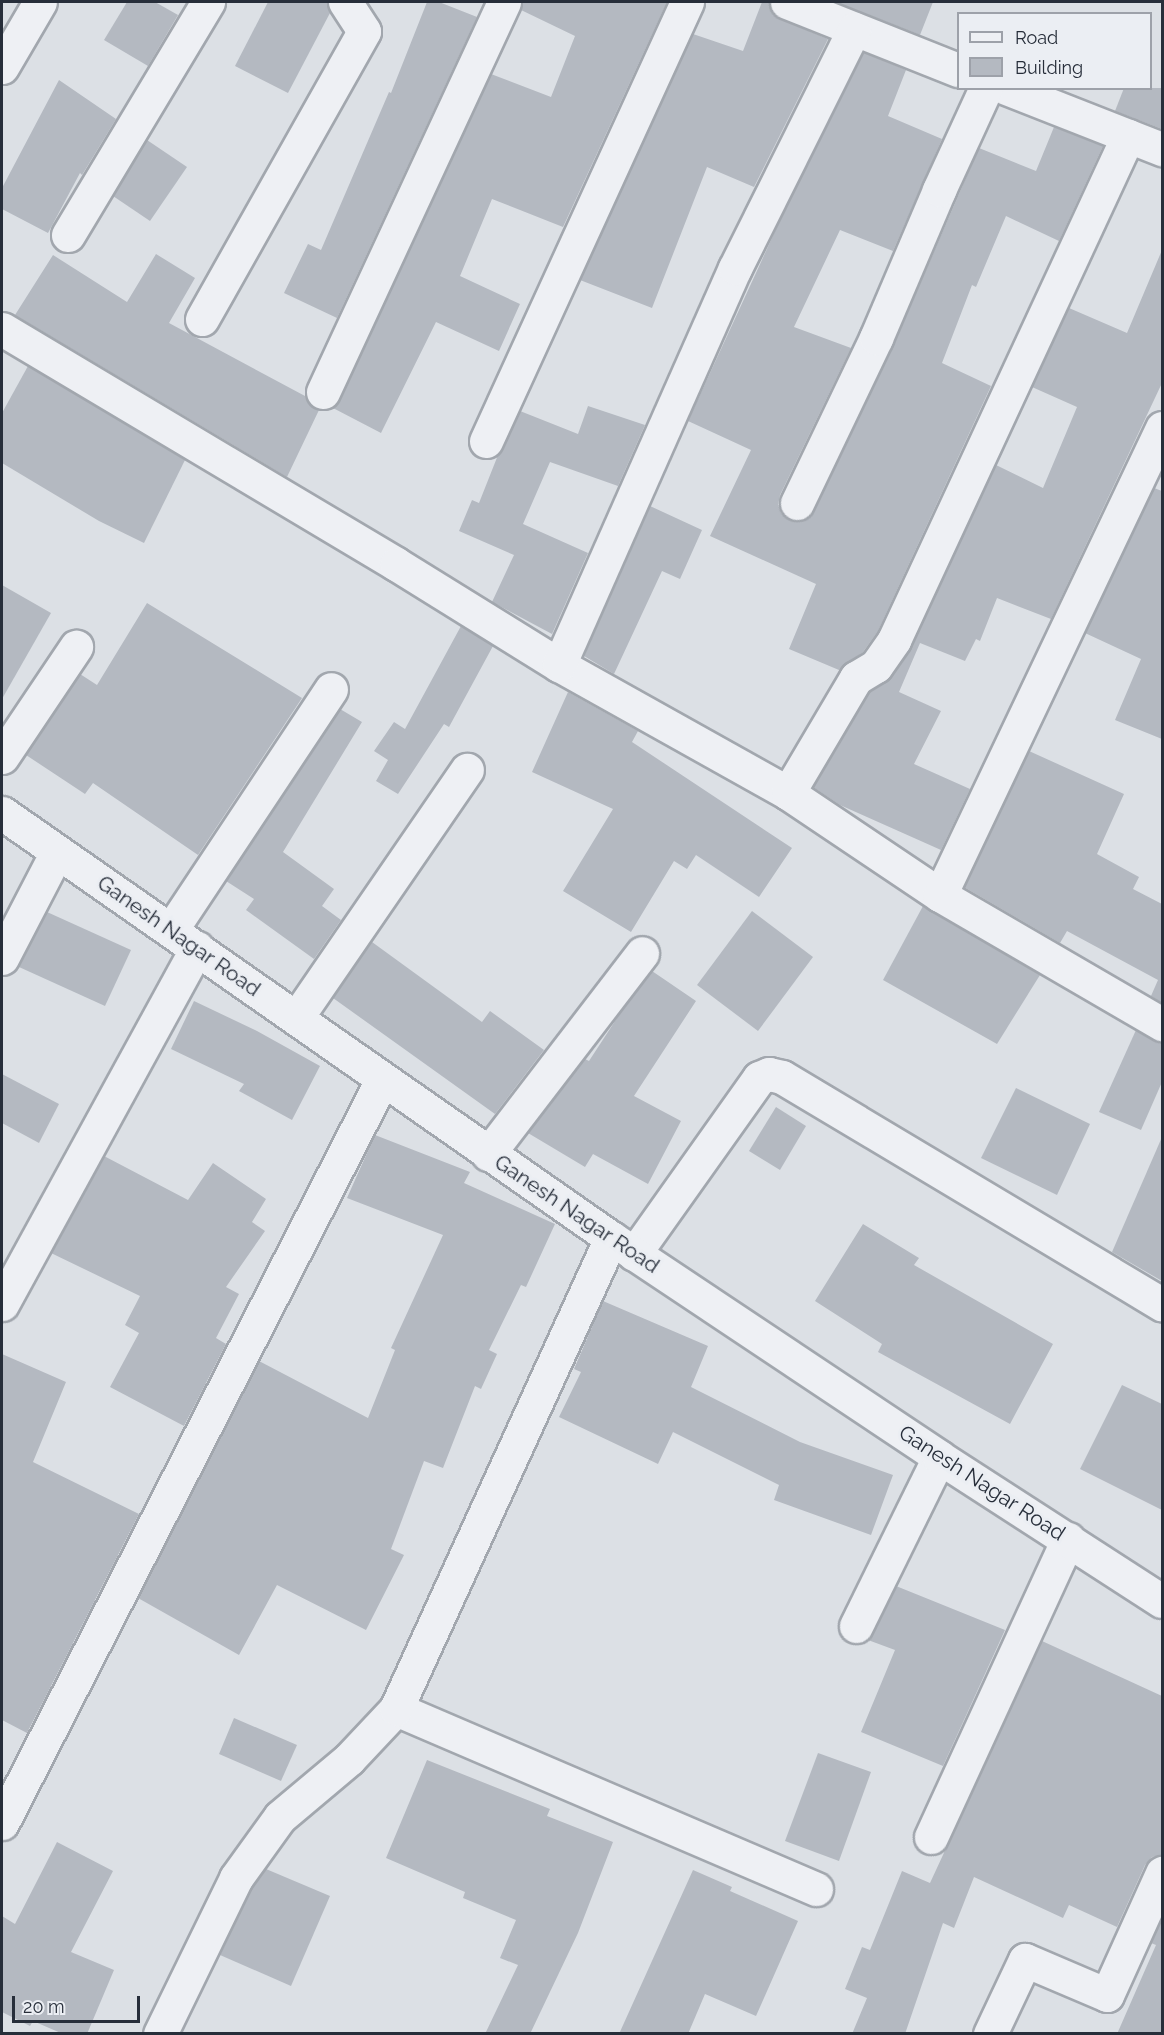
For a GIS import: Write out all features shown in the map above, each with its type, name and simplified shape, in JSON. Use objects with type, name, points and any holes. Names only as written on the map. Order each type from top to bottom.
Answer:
[{"type":"street","points":[[2,67],[40,2]]},
{"type":"street","points":[[68,235],[208,2]]},
{"type":"street","points":[[202,319],[364,32],[345,2]]},
{"type":"street","points":[[323,392],[504,2]]},
{"type":"street","points":[[486,441],[687,2]]},
{"type":"street","points":[[787,2],[957,70]]},
{"type":"street","points":[[559,665],[730,279],[854,29]]},
{"type":"street","points":[[798,503],[876,338],[939,190],[985,90]]},
{"type":"street","points":[[1011,90],[1162,149]]},
{"type":"street","points":[[788,793],[856,678],[876,666],[894,640],[1128,136]]},
{"type":"street","points":[[2,329],[386,558],[559,665],[788,793],[940,895],[1162,1024]]},
{"type":"street","points":[[940,895],[1162,428]]},
{"type":"street","points":[[2,757],[76,647]]},
{"type":"street","points":[[2,1304],[184,939],[331,689]]},
{"type":"street","points":[[297,1017],[467,770]]},
{"type":"street","name":"Ganesh Nagar Road","points":[[2,813],[622,1246],[939,1457],[1162,1601]]},
{"type":"street","points":[[2,958],[57,852]]},
{"type":"street","points":[[488,1154],[642,952]]},
{"type":"street","points":[[160,2034],[236,1878],[280,1817],[349,1759],[396,1708],[622,1246],[759,1078],[769,1074],[782,1077],[1162,1304]]},
{"type":"street","points":[[2,1822],[382,1080]]},
{"type":"street","points":[[856,1626],[939,1457]]},
{"type":"street","points":[[931,1837],[1068,1539]]},
{"type":"street","points":[[396,1708],[816,1888]]},
{"type":"street","points":[[990,2034],[1024,1960],[1107,1995],[1162,1873]]},
{"type":"building","points":[[127,2],[155,2],[178,15],[148,66],[104,40]]},
{"type":"building","points":[[268,2],[327,2],[330,13],[288,93],[235,66]]},
{"type":"building","points":[[427,2],[439,2],[477,17],[337,318],[284,293],[308,244],[321,250],[389,92],[391,93]]},
{"type":"building","points":[[523,2],[667,2],[563,227],[492,199],[460,276],[520,304],[499,351],[436,322],[381,433],[333,408],[340,400],[491,74],[551,97],[575,36],[521,10]]},
{"type":"building","points":[[762,2],[769,2],[772,13],[780,19],[828,39],[754,187],[707,167],[652,308],[580,280],[693,34],[743,51]]},
{"type":"building","points":[[836,2],[933,2],[920,35]]},
{"type":"building","points":[[863,52],[906,70],[888,116],[942,139],[893,251],[840,230],[794,327],[851,348],[780,495],[778,504],[781,513],[789,520],[799,522],[807,519],[814,511],[893,346],[979,148],[1036,171],[1054,127],[1103,146],[1059,241],[1006,216],[976,287],[972,285],[942,363],[991,386],[878,631],[863,652],[839,670],[789,649],[816,584],[710,536],[751,450],[688,421],[783,214]]},
{"type":"building","points":[[59,80],[116,119],[82,175],[80,173],[48,233],[2,209],[2,188]]},
{"type":"building","points":[[1162,88],[1162,129],[1115,111],[1123,90]]},
{"type":"building","points":[[147,140],[187,167],[150,221],[113,196]]},
{"type":"building","points":[[1162,250],[1162,383],[1051,619],[997,598],[980,641],[976,639],[965,661],[920,643],[899,692],[941,711],[914,764],[970,789],[941,850],[840,805],[813,787],[870,692],[891,677],[911,648],[996,465],[1043,488],[1077,407],[1032,387],[1069,308],[1127,333]]},
{"type":"building","points":[[156,254],[195,278],[169,323],[305,396],[308,403],[319,410],[287,477],[15,315],[53,255],[127,302]]},
{"type":"building","points":[[28,366],[185,460],[144,543],[99,521],[2,463],[2,413]]},
{"type":"building","points":[[588,406],[645,425],[618,486],[550,462],[523,524],[588,553],[552,634],[492,602],[514,555],[459,531],[472,500],[479,503],[498,455],[520,411],[578,434]]},
{"type":"building","points":[[1154,488],[1162,491],[1162,739],[1115,720],[1141,659],[1085,633]]},
{"type":"building","points":[[650,506],[702,530],[680,579],[662,571],[614,674],[584,656]]},
{"type":"building","points":[[2,585],[51,613],[2,699]]},
{"type":"building","points":[[147,603],[302,698],[198,855],[93,783],[85,794],[26,755],[80,674],[97,685]]},
{"type":"building","points":[[461,626],[493,646],[449,727],[444,724],[398,794],[376,781],[388,760],[374,751],[394,722],[405,729]]},
{"type":"building","points":[[568,692],[638,731],[632,742],[792,848],[759,897],[696,855],[687,869],[674,861],[631,932],[563,891],[613,809],[532,772]]},
{"type":"building","points":[[340,709],[362,722],[283,852],[334,889],[322,906],[341,920],[314,959],[246,910],[254,899],[226,881]]},
{"type":"building","points":[[1029,751],[1124,794],[1097,854],[1139,877],[1133,889],[1162,904],[1162,1003],[1151,996],[1158,980],[1067,931],[1060,943],[964,887]]},
{"type":"building","points":[[923,906],[1040,975],[997,1044],[883,980]]},
{"type":"building","points":[[752,911],[813,957],[758,1031],[697,985]]},
{"type":"building","points":[[47,912],[131,950],[105,1006],[19,967]]},
{"type":"building","points":[[372,942],[482,1022],[490,1011],[544,1050],[495,1114],[333,998]]},
{"type":"building","points":[[652,971],[696,1001],[634,1096],[681,1121],[648,1184],[593,1154],[585,1167],[528,1133],[585,1059],[589,1061],[621,1012]]},
{"type":"building","points":[[194,1001],[257,1031],[320,1066],[292,1120],[239,1091],[244,1084],[171,1049]]},
{"type":"building","points":[[1136,1030],[1162,1043],[1162,1082],[1141,1130],[1099,1112]]},
{"type":"building","points":[[2,1074],[59,1104],[39,1143],[2,1123]]},
{"type":"building","points":[[1016,1088],[1090,1124],[1057,1195],[981,1158]]},
{"type":"building","points":[[776,1107],[806,1126],[780,1170],[749,1151]]},
{"type":"building","points":[[375,1135],[470,1172],[464,1183],[555,1224],[526,1287],[521,1285],[489,1350],[497,1354],[481,1389],[475,1386],[443,1468],[424,1461],[391,1549],[404,1555],[366,1630],[277,1585],[239,1655],[138,1598],[259,1361],[368,1418],[395,1350],[391,1348],[443,1235],[347,1198]]},
{"type":"building","points":[[1162,1137],[1162,1281],[1112,1252]]},
{"type":"building","points":[[104,1156],[188,1200],[213,1163],[266,1199],[252,1222],[265,1231],[226,1287],[239,1294],[216,1338],[226,1344],[184,1426],[110,1387],[139,1333],[125,1325],[140,1296],[51,1253]]},
{"type":"building","points":[[863,1224],[919,1258],[914,1265],[1053,1344],[1010,1424],[878,1352],[882,1344],[815,1301]]},
{"type":"building","points":[[603,1301],[708,1346],[691,1387],[800,1442],[893,1475],[871,1535],[774,1500],[779,1485],[673,1432],[658,1464],[559,1417],[581,1372],[574,1369]]},
{"type":"building","points":[[2,1354],[66,1382],[33,1462],[139,1514],[27,1733],[2,1720]]},
{"type":"building","points":[[1122,1385],[1162,1404],[1162,1510],[1080,1469]]},
{"type":"building","points":[[896,1586],[1005,1630],[943,1766],[861,1732],[895,1650],[868,1640]]},
{"type":"building","points":[[1042,1641],[1162,1696],[1162,1855],[1152,1857],[1145,1865],[1117,1927],[1069,1905],[1063,1918],[974,1877],[954,1928],[943,1923],[905,2034],[852,2034],[867,1998],[845,1989],[862,1947],[870,1950],[902,1871],[930,1883]]},
{"type":"building","points":[[234,1718],[297,1745],[281,1781],[219,1754]]},
{"type":"building","points":[[818,1753],[871,1772],[839,1861],[785,1841]]},
{"type":"building","points":[[427,1760],[550,1809],[547,1816],[613,1842],[578,1933],[530,2034],[485,2034],[518,1965],[500,1958],[516,1920],[463,1898],[465,1892],[386,1858]]},
{"type":"building","points":[[57,1842],[113,1871],[71,1952],[114,1970],[87,2034],[63,2034],[33,2021],[30,2026],[2,2012],[2,1916],[15,1924]]},
{"type":"building","points":[[266,1869],[330,1896],[291,1986],[220,1955],[252,1888]]},
{"type":"building","points":[[693,1870],[732,1887],[730,1891],[798,1921],[756,2016],[705,1994],[688,2034],[619,2034]]},
{"type":"building","points":[[1162,1918],[1162,2034],[1117,2034],[1156,1945],[1151,1943]]}]
